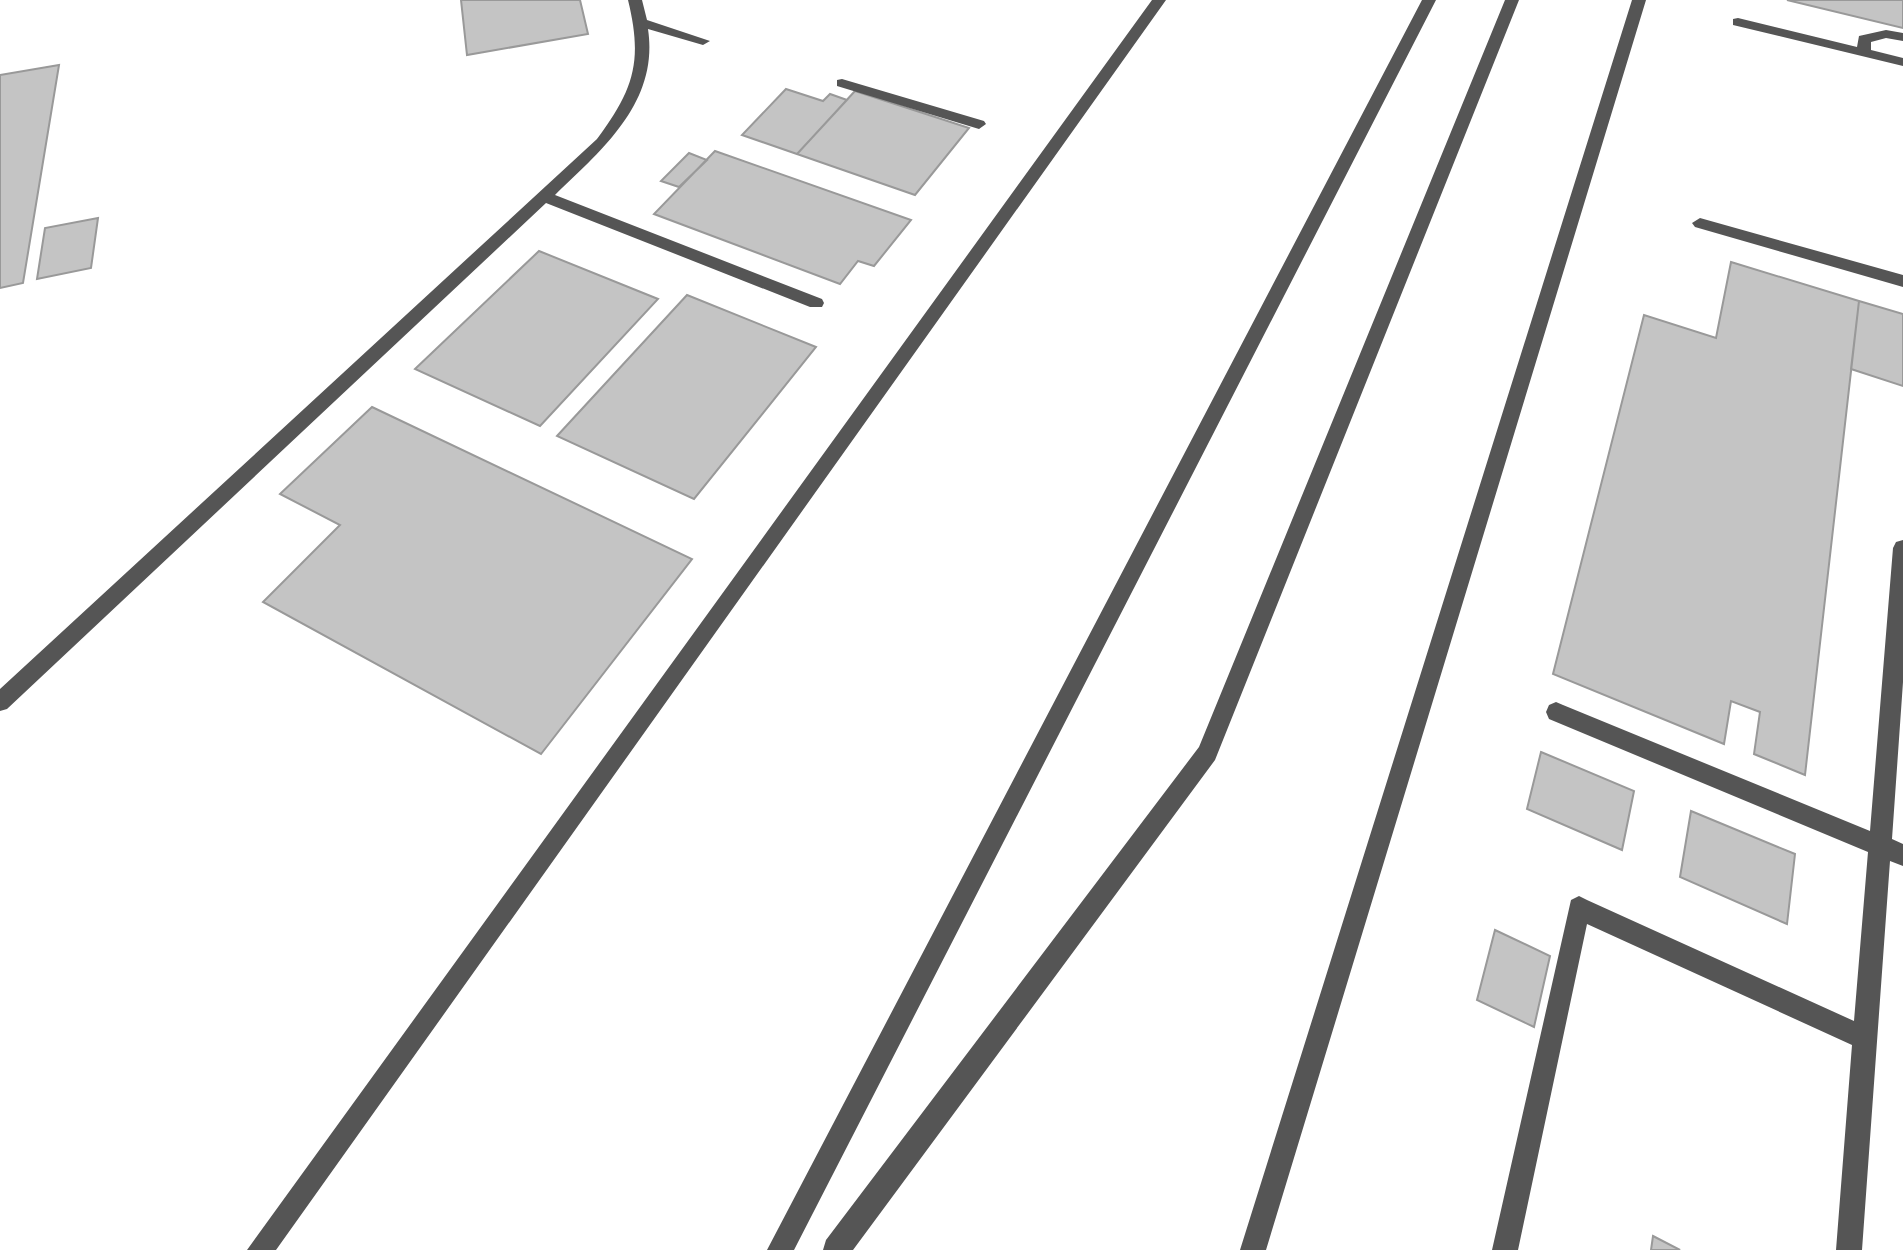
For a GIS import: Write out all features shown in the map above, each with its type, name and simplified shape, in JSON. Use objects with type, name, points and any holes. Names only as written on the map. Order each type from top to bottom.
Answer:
[{"type":"street","points":[[0,702],[602,142],[630,105],[644,71],[641,23],[635,0]]},
{"type":"street","points":[[260,1250],[1159,0]]},
{"type":"street","points":[[780,1250],[1429,0]]},
{"type":"street","points":[[836,1250],[1207,753],[1512,0]]},
{"type":"street","points":[[1253,1250],[1639,0]]},
{"type":"street","points":[[1738,22],[1903,62]]},
{"type":"street","points":[[641,23],[703,41]]},
{"type":"street","points":[[1864,53],[1864,39],[1873,35],[1903,37]]},
{"type":"street","points":[[842,83],[979,124]]},
{"type":"street","points":[[544,196],[816,303]]},
{"type":"street","points":[[1700,223],[1903,281]]},
{"type":"street","points":[[1849,1250],[1903,548]]},
{"type":"street","points":[[1556,712],[1903,855]]},
{"type":"street","points":[[1505,1250],[1579,908],[1865,1038]]},
{"type":"building","points":[[461,0],[580,0],[588,34],[467,55]]},
{"type":"building","points":[[1787,0],[1903,0],[1903,28]]},
{"type":"building","points":[[59,65],[23,283],[0,288],[0,75]]},
{"type":"building","points":[[786,89],[823,101],[830,94],[847,100],[797,154],[742,135]]},
{"type":"building","points":[[855,91],[969,128],[915,195],[797,154]]},
{"type":"building","points":[[715,151],[911,220],[874,266],[858,261],[840,284],[654,214]]},
{"type":"building","points":[[689,153],[707,160],[679,187],[661,181]]},
{"type":"building","points":[[98,218],[91,268],[37,279],[45,228]]},
{"type":"building","points":[[539,251],[658,299],[540,426],[415,369]]},
{"type":"building","points":[[1731,262],[1859,301],[1805,775],[1754,754],[1760,712],[1731,701],[1724,744],[1553,674],[1644,315],[1716,338]]},
{"type":"building","points":[[687,295],[816,347],[694,499],[557,436]]},
{"type":"building","points":[[1859,301],[1903,314],[1903,386],[1851,369]]},
{"type":"building","points":[[372,407],[692,559],[541,754],[263,602],[340,525],[280,494]]},
{"type":"building","points":[[1541,752],[1634,791],[1622,850],[1527,809]]},
{"type":"building","points":[[1691,811],[1795,854],[1787,924],[1680,877]]},
{"type":"building","points":[[1495,930],[1550,956],[1534,1027],[1477,1000]]},
{"type":"building","points":[[1653,1236],[1680,1250],[1651,1250]]}]
